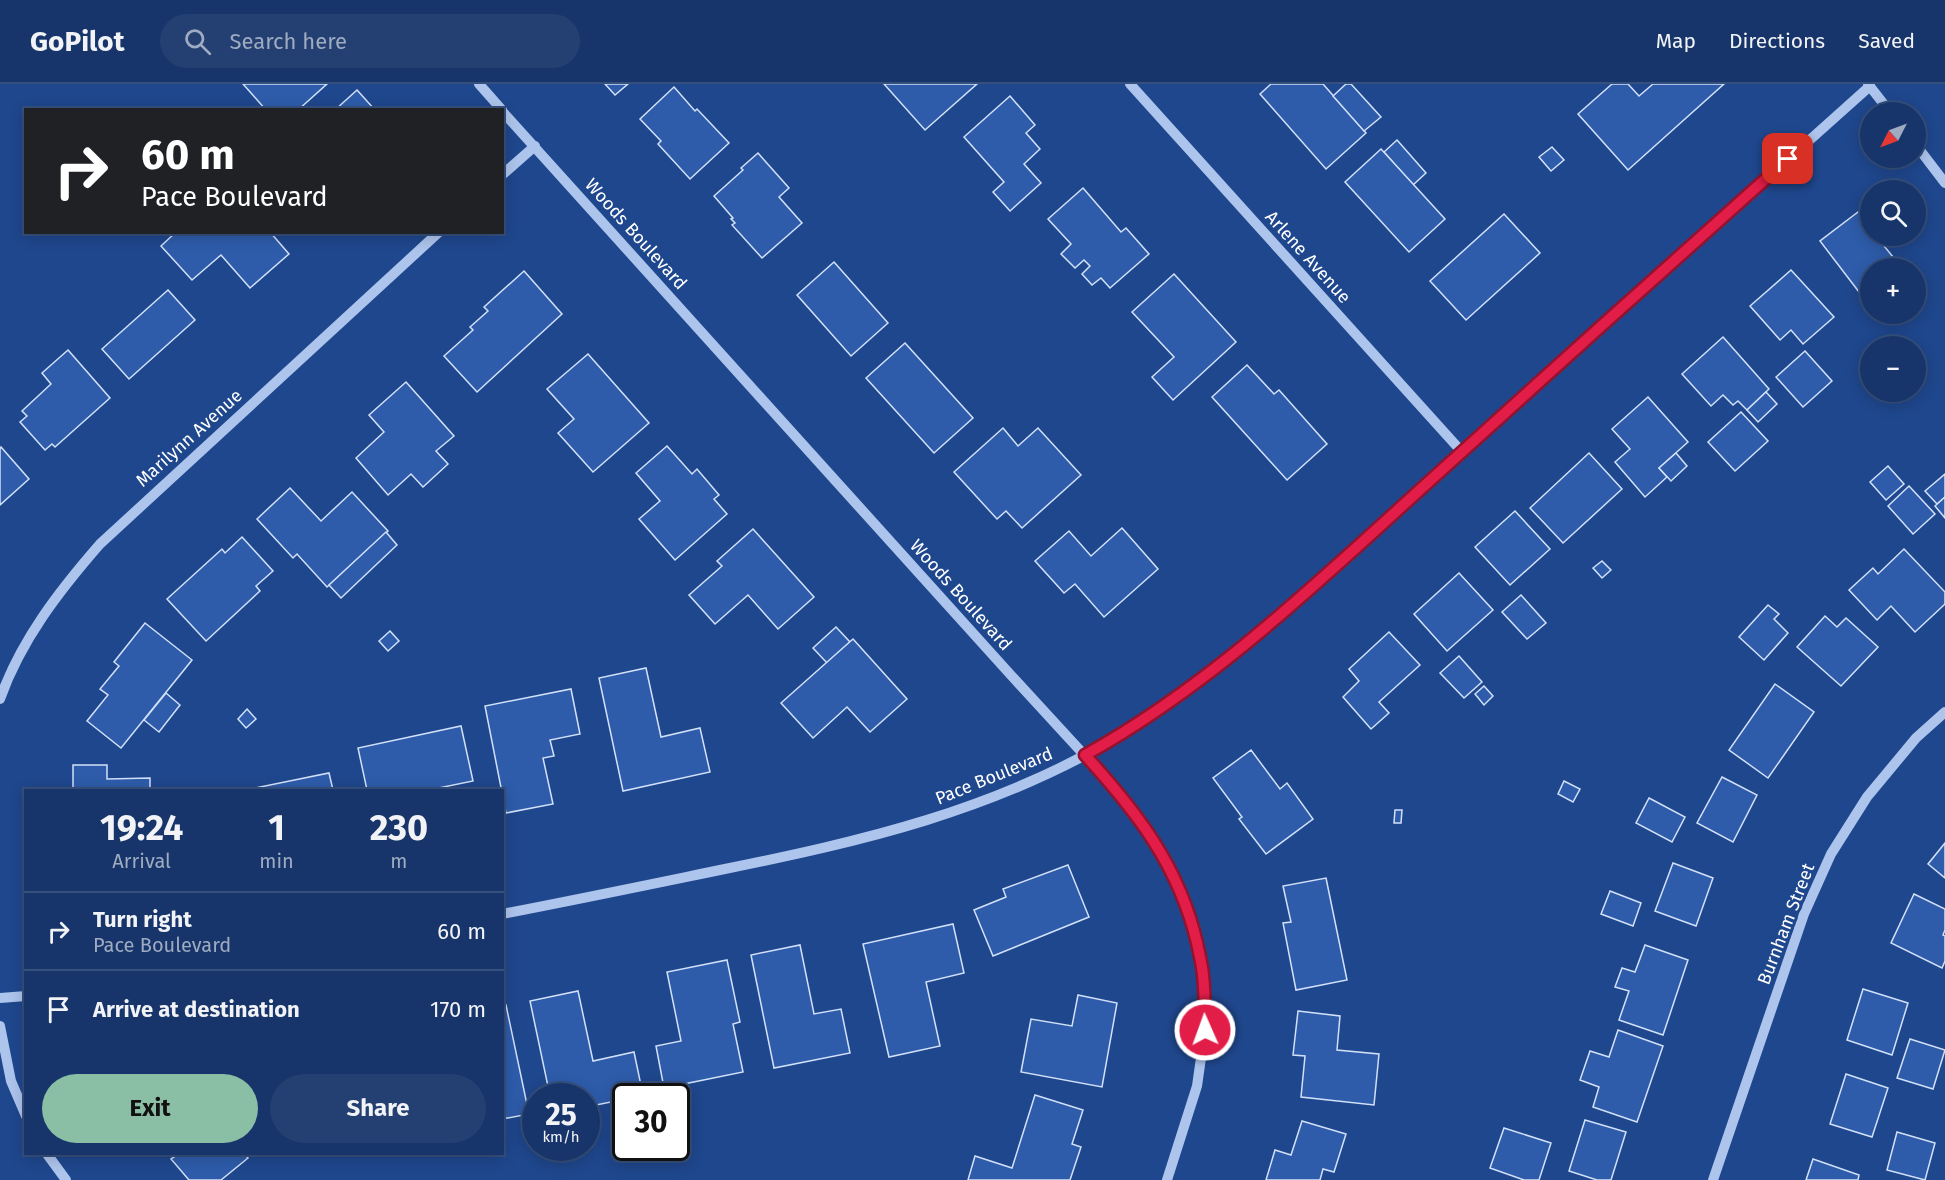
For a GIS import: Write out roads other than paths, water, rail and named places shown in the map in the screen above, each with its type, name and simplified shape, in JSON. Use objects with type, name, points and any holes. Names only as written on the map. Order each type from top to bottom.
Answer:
[{"type":"street","name":"Woods Boulevard","points":[[479,84],[500,108]]},
{"type":"street","name":"Arlene Avenue","points":[[1130,84],[1462,452]]},
{"type":"street","name":"Pace Boulevard","points":[[504,915],[809,852],[893,831],[992,798],[1085,755],[1122,735],[1227,659],[1286,609],[1869,85]]},
{"type":"street","points":[[1869,85],[1882,102]]},
{"type":"street","name":"Woods Boulevard","points":[[504,112],[1009,674],[1085,755],[1127,802],[1152,836],[1174,876],[1191,918],[1203,972],[1205,1030],[1197,1086],[1167,1180]]},
{"type":"street","points":[[504,173],[535,146]]},
{"type":"street","points":[[1926,158],[1945,183]]},
{"type":"street","name":"Marilynn Avenue","points":[[0,699],[9,675],[35,627],[64,584],[100,544],[437,234]]},
{"type":"street","name":"Burnham Street","points":[[1713,1180],[1804,914],[1831,854],[1867,797],[1916,738],[1945,712]]},
{"type":"street","points":[[0,998],[24,996]]},
{"type":"street","points":[[0,1026],[11,1081],[24,1111]]},
{"type":"street","points":[[48,1155],[66,1180]]}]
